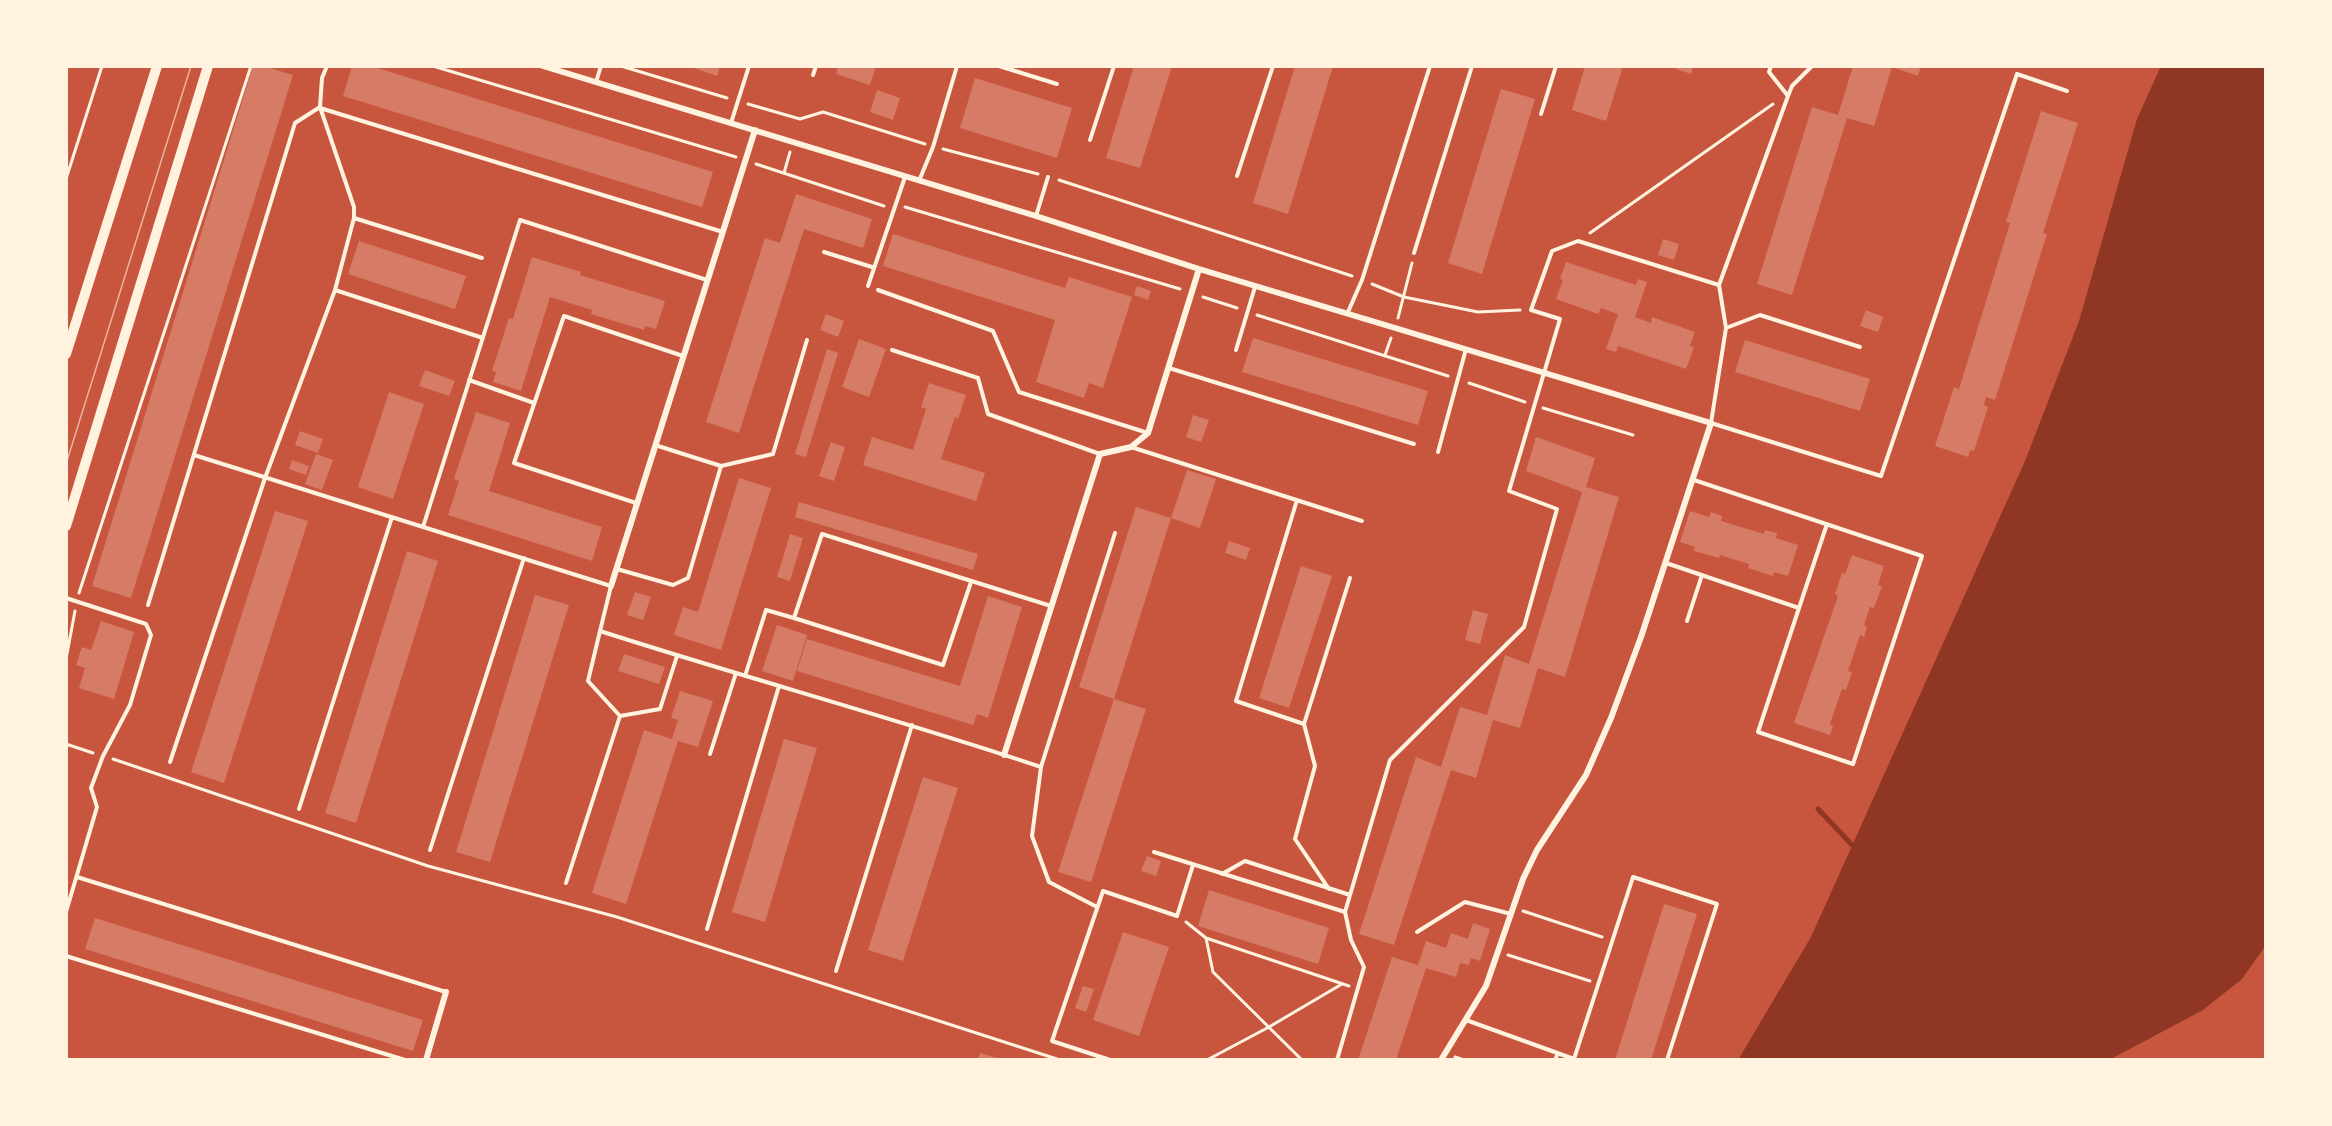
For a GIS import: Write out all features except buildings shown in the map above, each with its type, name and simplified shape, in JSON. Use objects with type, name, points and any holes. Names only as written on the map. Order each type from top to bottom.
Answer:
[{"type":"main road","points":[[66,354],[157,66]]},
{"type":"main road","points":[[66,526],[208,66]]},
{"type":"street","points":[[543,66],[1036,216],[1199,269],[1395,326],[1711,423],[1666,563],[1611,718],[1586,776],[1537,850],[1523,879],[1486,986],[1440,1060]]},
{"type":"street","points":[[611,586],[755,130]]},
{"type":"street","points":[[1004,755],[1100,454],[1131,447],[1148,433],[1199,269]]},
{"type":"street","points":[[426,1060],[446,992]]},
{"type":"lane","points":[[171,762],[266,478],[335,290],[354,218],[354,207],[320,107],[322,78],[327,66]]},
{"type":"lane","points":[[596,82],[601,66]]},
{"type":"lane","points":[[731,123],[749,66]]},
{"type":"lane","points":[[813,75],[816,66]]},
{"type":"lane","points":[[920,181],[933,147],[957,66]]},
{"type":"lane","points":[[999,66],[1057,84]]},
{"type":"lane","points":[[1090,140],[1114,66]]},
{"type":"lane","points":[[1237,176],[1273,66]]},
{"type":"lane","points":[[1348,312],[1362,280],[1430,66]]},
{"type":"lane","points":[[1414,253],[1472,66]]},
{"type":"lane","points":[[1541,114],[1556,66]]},
{"type":"lane","points":[[1771,66],[1768,72],[1787,96]]},
{"type":"lane","points":[[1812,66],[1792,86],[1787,96],[1719,285],[1726,328],[1711,423],[1881,476],[2017,74],[2067,91]]},
{"type":"lane","points":[[148,605],[295,123],[320,107],[723,232]]},
{"type":"lane","points":[[868,286],[872,267],[905,177]]},
{"type":"lane","points":[[1036,216],[1047,177]]},
{"type":"lane","points":[[354,218],[482,258]]},
{"type":"lane","points":[[423,527],[520,220],[708,280]]},
{"type":"lane","points":[[1337,1060],[1364,967],[1351,940],[1346,912],[1390,760],[1524,627],[1557,509],[1509,491],[1560,320],[1531,310],[1552,251],[1578,241],[1719,285]]},
{"type":"lane","points":[[824,252],[872,267]]},
{"type":"lane","points":[[1236,350],[1256,286]]},
{"type":"lane","points":[[335,290],[483,338]]},
{"type":"lane","points":[[878,290],[993,332],[1019,392],[1148,433]]},
{"type":"lane","points":[[1726,328],[1760,315],[1860,347]]},
{"type":"lane","points":[[637,504],[514,463],[564,316],[684,356]]},
{"type":"lane","points":[[656,446],[721,466],[772,454],[807,340]]},
{"type":"lane","points":[[1438,452],[1466,348]]},
{"type":"lane","points":[[891,350],[978,378],[988,414],[1100,454]]},
{"type":"lane","points":[[1169,368],[1413,444]]},
{"type":"lane","points":[[469,380],[534,403]]},
{"type":"lane","points":[[1131,447],[1362,521]]},
{"type":"lane","points":[[194,455],[611,586],[588,681],[620,716]]},
{"type":"lane","points":[[616,569],[673,585],[688,578],[721,466]]},
{"type":"lane","points":[[1694,480],[1827,524],[1922,556],[1853,764],[1758,732],[1827,524]]},
{"type":"lane","points":[[1297,500],[1236,701],[1304,724]]},
{"type":"lane","points":[[299,809],[392,517]]},
{"type":"lane","points":[[1097,907],[1049,882],[1032,836],[1041,767],[1115,533]]},
{"type":"lane","points":[[794,618],[822,534],[1051,606]]},
{"type":"lane","points":[[430,850],[524,558]]},
{"type":"lane","points":[[1666,563],[1799,608]]},
{"type":"lane","points":[[1687,621],[1702,575]]},
{"type":"lane","points":[[1329,889],[1294,839],[1315,766],[1304,724],[1350,578]]},
{"type":"lane","points":[[745,676],[766,610],[944,665],[971,582]]},
{"type":"lane","points":[[66,598],[146,624],[151,635],[130,705],[104,756],[91,788],[97,807],[66,912]]},
{"type":"lane","points":[[600,631],[912,725],[1041,767]]},
{"type":"lane","points":[[620,716],[660,709],[677,656]]},
{"type":"lane","points":[[710,754],[736,673]]},
{"type":"lane","points":[[707,929],[779,686]]},
{"type":"lane","points":[[566,883],[620,716]]},
{"type":"lane","points":[[836,971],[912,725]]},
{"type":"lane","points":[[1154,852],[1346,912]]},
{"type":"lane","points":[[1222,874],[1245,861],[1350,895]]},
{"type":"lane","points":[[1110,1060],[1052,1041],[1103,891],[1178,916],[1193,865]]},
{"type":"lane","points":[[77,877],[446,992]]},
{"type":"lane","points":[[1465,1020],[1575,1060],[1633,877],[1717,904],[1666,1060]]},
{"type":"lane","points":[[1417,932],[1465,902],[1512,911]]},
{"type":"lane","points":[[66,956],[405,1060]]},
{"type":"lane","points":[[1555,1060],[1558,1053]]},
{"type":"path","points":[[66,179],[102,66]]},
{"type":"path","points":[[66,659],[77,602],[251,66]]},
{"type":"path","points":[[433,66],[746,160],[885,206],[895,204],[1191,293],[1633,435]]},
{"type":"path","points":[[621,66],[800,120],[823,112],[933,147],[1047,177],[1362,280],[1404,297],[1479,312],[1531,310]]},
{"type":"path","points":[[1578,241],[1787,96]]},
{"type":"path","points":[[1385,355],[1404,297],[1414,253]]},
{"type":"path","points":[[66,744],[428,866],[617,917],[1060,1060]]},
{"type":"path","points":[[1512,911],[1612,940]]},
{"type":"path","points":[[1178,916],[1206,938],[1358,989]]},
{"type":"path","points":[[1206,938],[1213,972],[1302,1060]]},
{"type":"path","points":[[1497,952],[1598,984]]},
{"type":"path","points":[[1207,1060],[1342,984]]},
{"type":"shaded area","points":[[2161,66],[2266,66],[2266,945],[2242,979],[2203,1010],[2109,1060],[1738,1060],[1811,937],[2025,461],[2079,321],[2137,119]]},
{"type":"waterway","points":[[1818,809],[1856,849]]},
{"type":"tram line","points":[[66,464],[191,66]]}]
